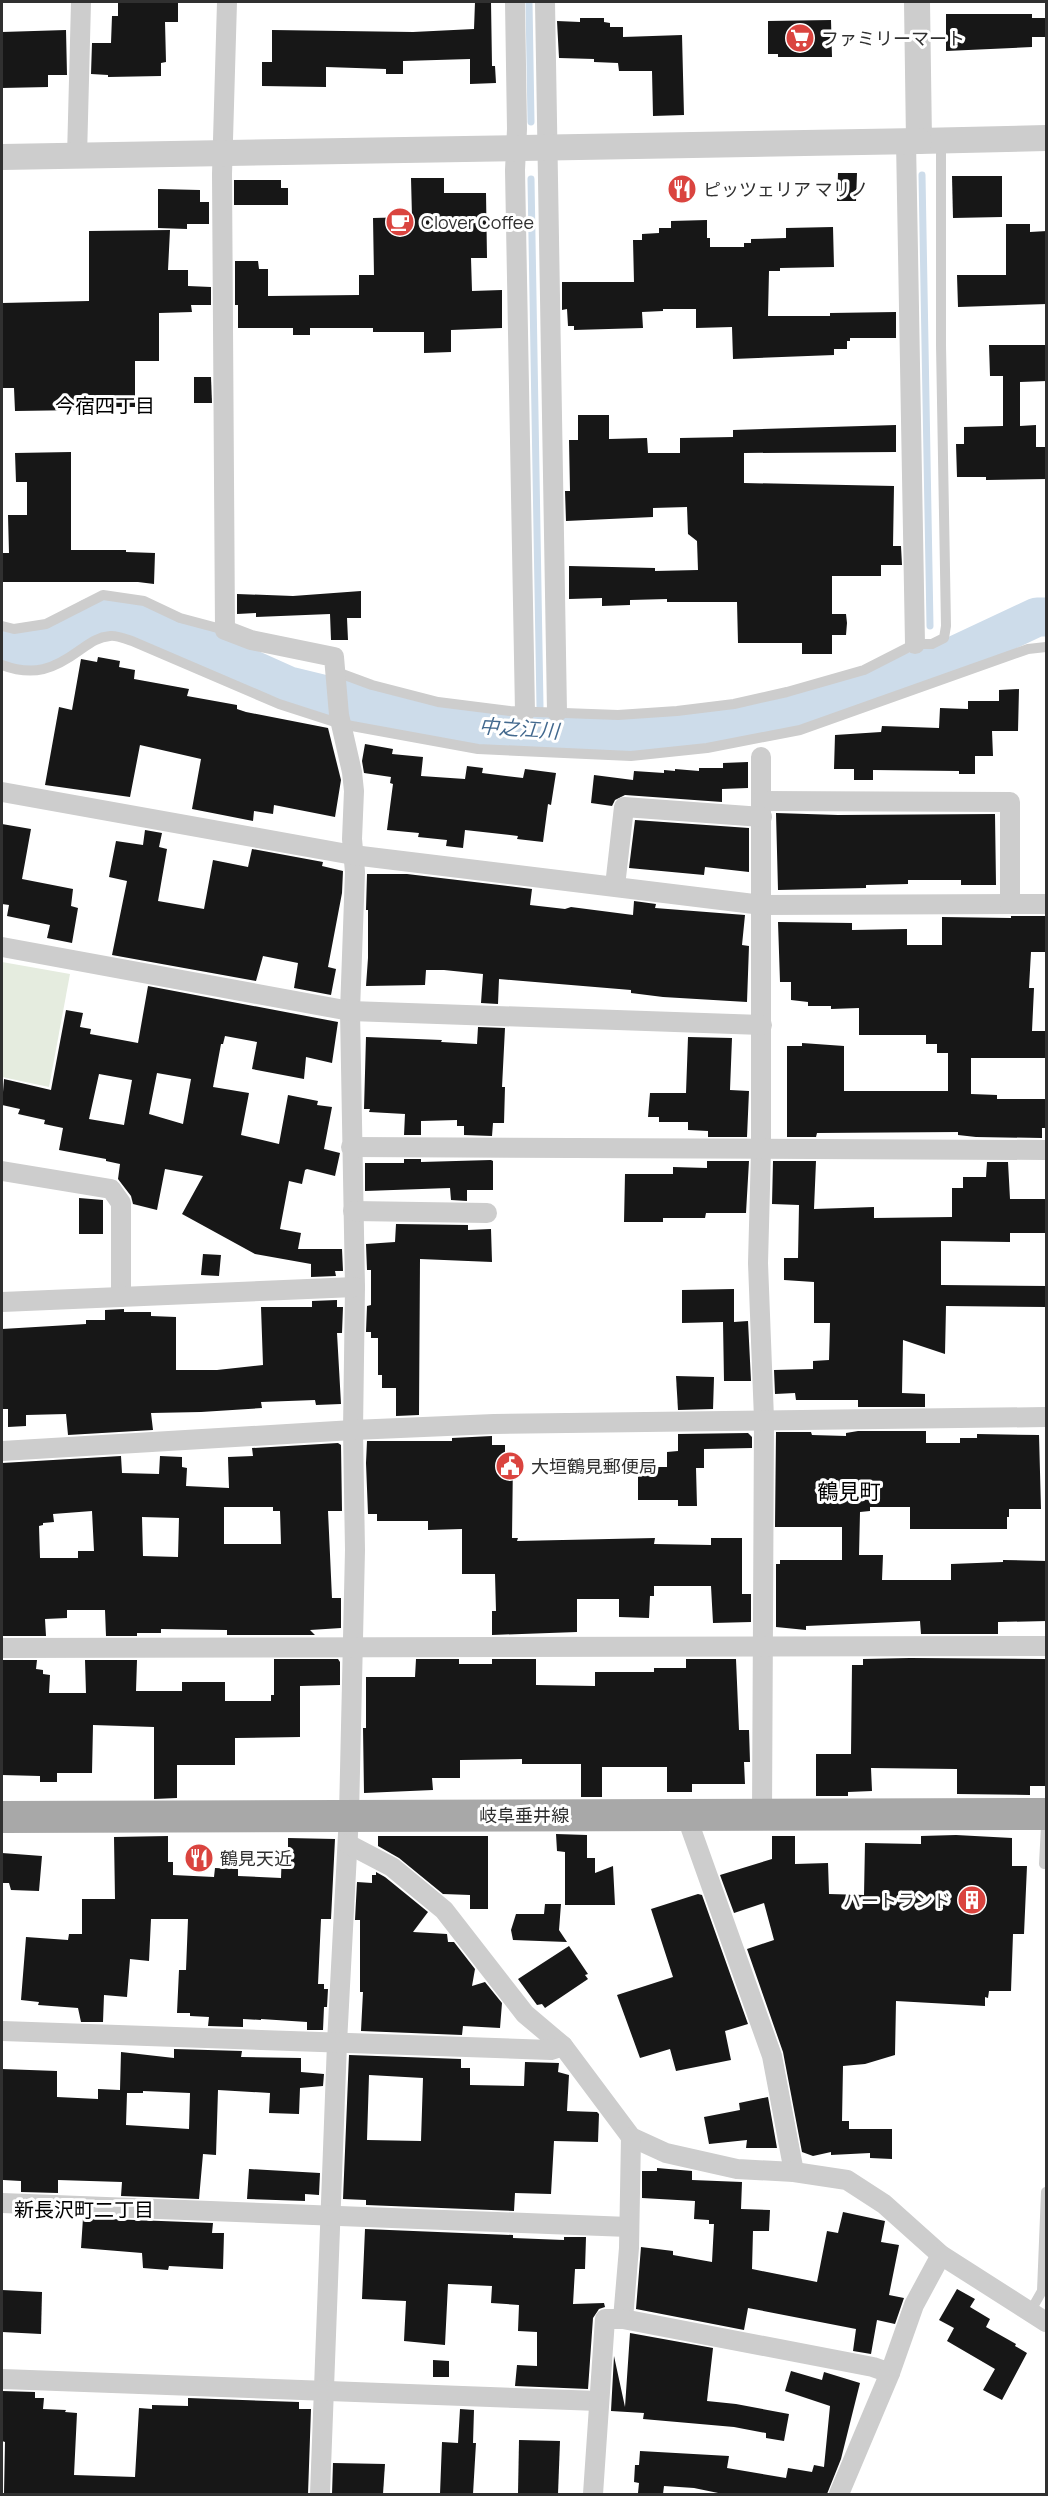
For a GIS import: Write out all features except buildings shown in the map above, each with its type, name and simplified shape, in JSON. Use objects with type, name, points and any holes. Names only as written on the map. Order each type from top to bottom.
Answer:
[{"type":"main road","name":"岐阜垂井線","points":[[2,1817],[348,1830],[692,1815],[1047,1814]]},
{"type":"street","points":[[77,157],[81,2]]},
{"type":"street","points":[[227,2],[222,154],[225,630],[251,640],[334,657],[340,719],[354,791],[352,855],[355,872],[350,1011],[355,1287],[353,1430],[355,1550],[348,1830],[337,2043],[320,2494]]},
{"type":"street","points":[[515,2],[515,149],[525,712]]},
{"type":"street","points":[[544,2],[557,712]]},
{"type":"street","points":[[915,644],[922,140],[917,2]]},
{"type":"street","points":[[2,158],[1047,138]]},
{"type":"street","points":[[761,757],[762,1025],[758,1263],[764,1419],[761,1646],[762,1815]]},
{"type":"street","points":[[2,792],[352,855],[762,905],[1047,904]]},
{"type":"street","points":[[615,886],[624,807],[761,809],[1010,802],[1011,904]]},
{"type":"street","points":[[2,947],[350,1011],[762,1025]]},
{"type":"street","points":[[351,1147],[1047,1150]]},
{"type":"street","points":[[2,1171],[111,1189],[121,1203],[121,1297]]},
{"type":"street","points":[[353,1211],[487,1213]]},
{"type":"street","points":[[2,1302],[355,1287]]},
{"type":"street","points":[[2,1451],[494,1424],[1047,1417]]},
{"type":"street","points":[[2,1648],[1047,1646]]},
{"type":"street","points":[[692,1815],[691,1829],[772,2056],[794,2172]]},
{"type":"street","points":[[348,1830],[444,1910],[525,2014],[563,2046],[631,2137],[666,2153],[737,2169],[794,2172],[846,2180],[884,2204],[940,2255],[1038,2317]]},
{"type":"street","points":[[2,2031],[551,2050],[563,2046]]},
{"type":"street","points":[[623,2319],[629,2227],[631,2137]]},
{"type":"street","points":[[2,2203],[629,2227]]},
{"type":"street","points":[[839,2494],[890,2373],[914,2305],[940,2255]]},
{"type":"street","points":[[593,2494],[605,2319],[623,2319],[873,2367],[890,2373]]},
{"type":"street","points":[[2,2379],[599,2401]]},
{"type":"lane","points":[[334,675],[438,702],[525,712],[618,715],[734,704],[787,692],[864,670],[915,644],[932,644],[944,638],[946,626],[941,345],[922,140]]},
{"type":"lane","points":[[2,626],[14,629],[46,624],[103,595],[144,601],[180,618],[225,630]]},
{"type":"lane","points":[[2,665],[14,670],[43,671],[63,662],[95,639],[112,635],[132,641],[279,704],[340,719],[478,748],[632,756],[696,749],[800,730],[1028,649],[1047,647]]},
{"type":"lane","points":[[1047,1826],[1044,1864],[1047,1864]]},
{"type":"lane","points":[[1038,2317],[1042,2291],[1047,2192]]},
{"type":"shaded area","points":[[2,962],[70,974],[49,1087],[2,1077]]},
{"type":"waterway","points":[[529,2],[531,122]]},
{"type":"waterway","points":[[922,175],[930,626]]},
{"type":"waterway","points":[[531,179],[540,707]]},
{"type":"waterway","name":"中之江川","points":[[2,646],[26,650],[42,649],[65,639],[90,618],[108,613],[127,614],[289,686],[441,723],[612,734],[672,732],[816,706],[941,662],[1037,617],[1046,617]]},
{"type":"place","name":"ファミリーマート","points":[[800,38]]},
{"type":"place","name":"ピッツェリア マリノ","points":[[682,189]]},
{"type":"place","name":"Clover Coffee","points":[[400,222]]},
{"type":"place","name":"大垣鶴見郵便局","points":[[510,1466]]},
{"type":"place","name":"鶴見天近","points":[[199,1858]]},
{"type":"place","name":"ハートランド","points":[[972,1900]]},
{"type":"district","name":"今宿四丁目","points":[[105,405]]},
{"type":"district","name":"鶴見町","points":[[849,1491]]},
{"type":"district","name":"新長沢町二丁目","points":[[84,2209]]}]
